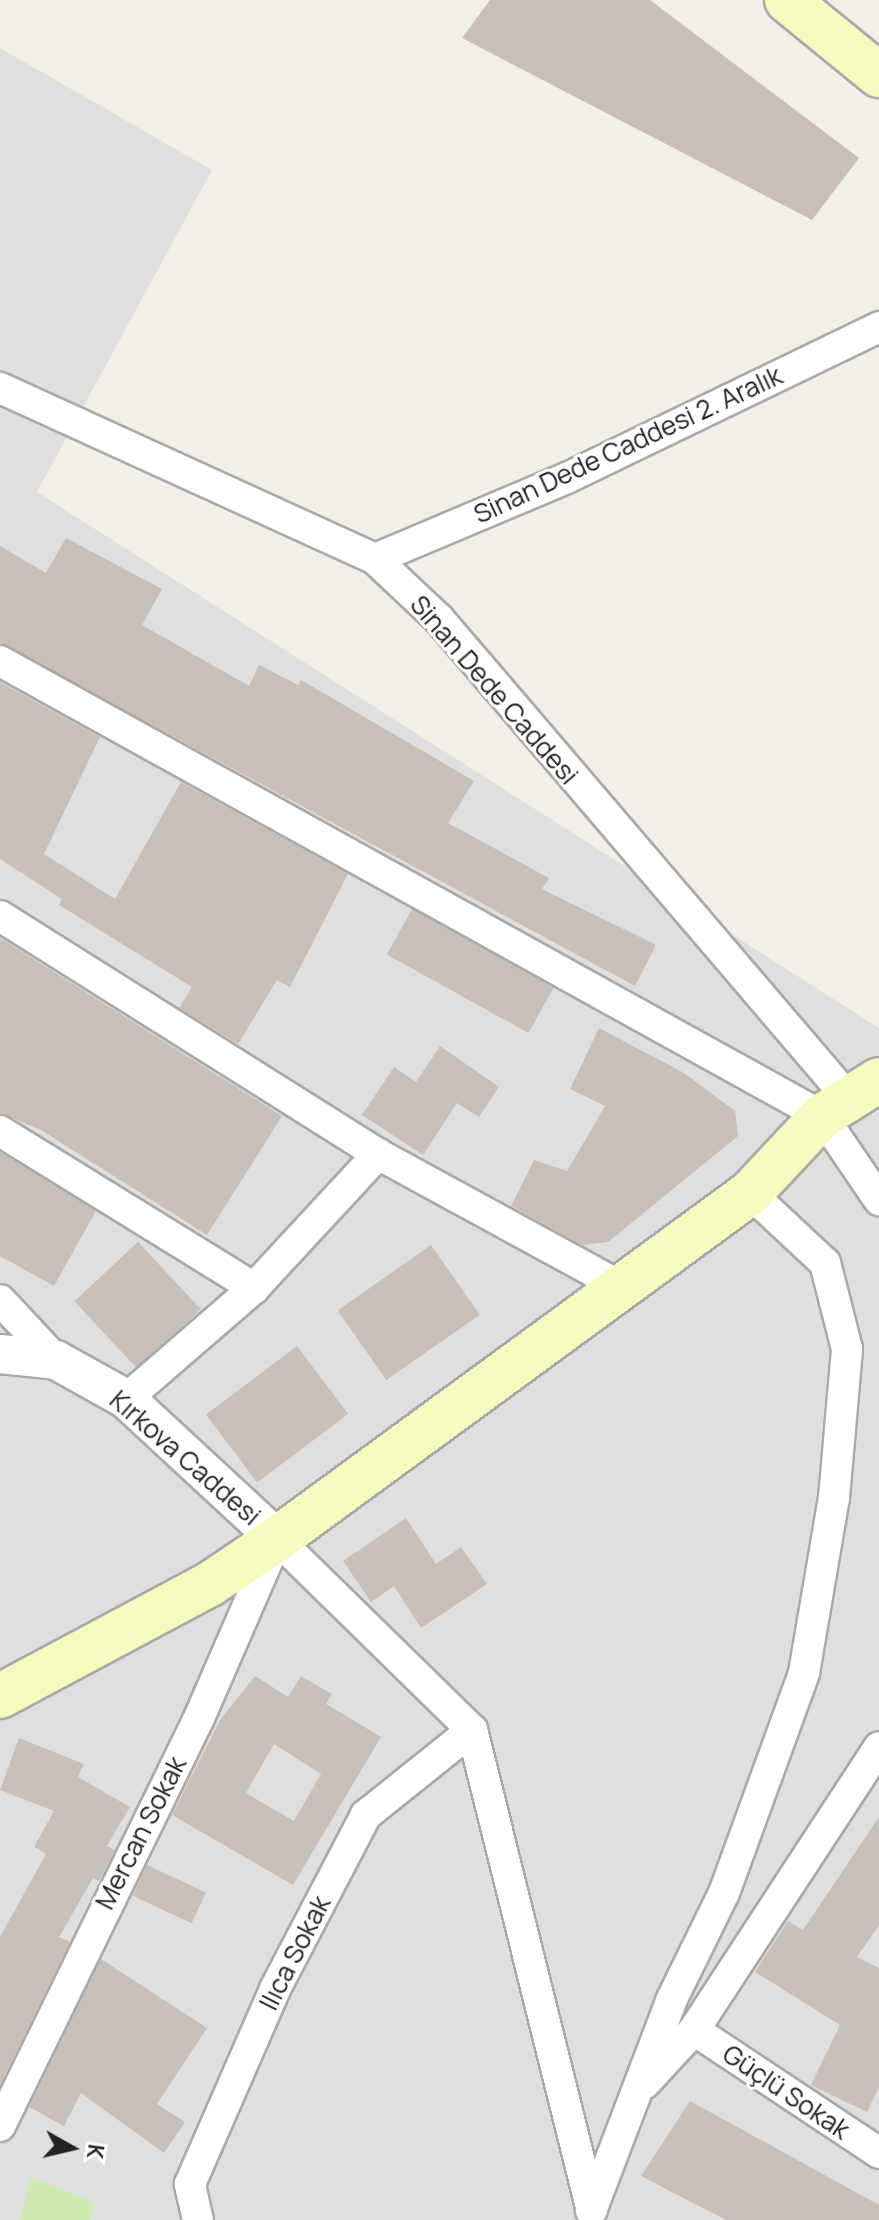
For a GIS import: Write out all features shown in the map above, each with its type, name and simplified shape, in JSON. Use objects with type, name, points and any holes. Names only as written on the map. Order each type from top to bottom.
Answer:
[{"type":"main road","points":[[787,0],[879,75]]},
{"type":"main road","points":[[0,1696],[210,1584],[277,1539],[750,1193],[850,1098]]},
{"type":"street","name":"Sinan Dede Caddesi 2. Aralık","points":[[375,559],[567,478],[879,327]]},
{"type":"street","name":"Sinan Dede Caddesi","points":[[0,388],[375,559],[439,619],[850,1098],[879,1200]]},
{"type":"street","points":[[0,661],[850,1098]]},
{"type":"street","points":[[0,916],[378,1154],[620,1286]]},
{"type":"street","points":[[0,1131],[254,1288]]},
{"type":"street","points":[[126,1399],[254,1288],[378,1154]]},
{"type":"street","points":[[590,2215],[671,2001],[724,1893],[804,1673],[834,1498],[847,1349],[825,1263],[750,1193]]},
{"type":"street","points":[[0,1300],[56,1360]]},
{"type":"street","name":"Kırkova Caddesi","points":[[0,1354],[56,1360],[126,1399],[277,1539]]},
{"type":"street","points":[[277,1539],[472,1730],[590,2215]]},
{"type":"street","name":"Mercan Sokak","points":[[0,2126],[199,1718],[277,1539]]},
{"type":"street","name":"Ilıca Sokak","points":[[198,2220],[190,2184],[275,1989],[366,1815],[472,1730]]},
{"type":"street","points":[[635,2094],[694,2030],[879,1747]]},
{"type":"street","name":"Güçlü Sokak","points":[[694,2030],[879,2153]]},
{"type":"shaded area","points":[[0,48],[212,170],[37,492],[879,1028],[879,2220],[0,2220]]},
{"type":"green space","points":[[31,2177],[95,2203],[89,2220],[20,2220]]},
{"type":"building","points":[[490,0],[650,0],[859,158],[812,220],[462,38]]},
{"type":"building","points":[[66,538],[162,589],[142,625],[249,686],[259,665],[298,685],[301,680],[474,781],[448,823],[549,878],[542,889],[656,945],[635,986],[0,643],[0,546],[46,573]]},
{"type":"building","points":[[0,682],[100,737],[44,854],[115,899],[181,782],[348,874],[290,987],[277,980],[238,1044],[179,1008],[192,987],[59,905],[62,899],[0,859]]},
{"type":"building","points":[[412,909],[554,988],[528,1033],[387,954]]},
{"type":"building","points":[[0,938],[282,1116],[207,1235],[41,1130],[0,1113]]},
{"type":"building","points":[[599,1028],[684,1073],[735,1111],[738,1136],[608,1242],[582,1245],[511,1206],[534,1160],[567,1171],[605,1106],[570,1089]]},
{"type":"building","points":[[440,1046],[499,1087],[479,1117],[457,1103],[423,1155],[362,1115],[394,1067],[416,1082]]},
{"type":"building","points":[[0,1152],[96,1211],[54,1286],[0,1256]]},
{"type":"building","points":[[138,1242],[201,1309],[137,1369],[74,1301]]},
{"type":"building","points":[[431,1245],[480,1315],[386,1380],[338,1310]]},
{"type":"building","points":[[297,1346],[348,1414],[257,1482],[206,1415]]},
{"type":"building","points":[[406,1518],[436,1564],[461,1547],[487,1584],[421,1628],[394,1586],[371,1602],[343,1561]]},
{"type":"building","points":[[255,1676],[288,1697],[301,1676],[332,1694],[326,1704],[381,1737],[293,1885],[172,1815],[220,1720]],"holes":[[[274,1744],[321,1774],[294,1821],[246,1793]]]},
{"type":"building","points":[[19,1738],[84,1764],[78,1777],[130,1807],[107,1846],[115,1850],[99,1881],[93,1878],[59,1937],[70,1942],[0,2085],[0,1937],[46,1854],[34,1847],[54,1811],[0,1790]]},
{"type":"building","points":[[879,1817],[879,1925],[857,1957],[879,1968],[879,2087],[867,2112],[811,2085],[840,2025],[755,1972],[788,1921],[803,1930]]},
{"type":"building","points":[[147,1865],[206,1892],[192,1923],[133,1896]]},
{"type":"building","points":[[101,1959],[207,2028],[157,2104],[185,2122],[164,2153],[81,2093],[64,2126],[29,2107]]},
{"type":"building","points":[[690,2101],[879,2205],[879,2220],[726,2220],[641,2176]]}]
